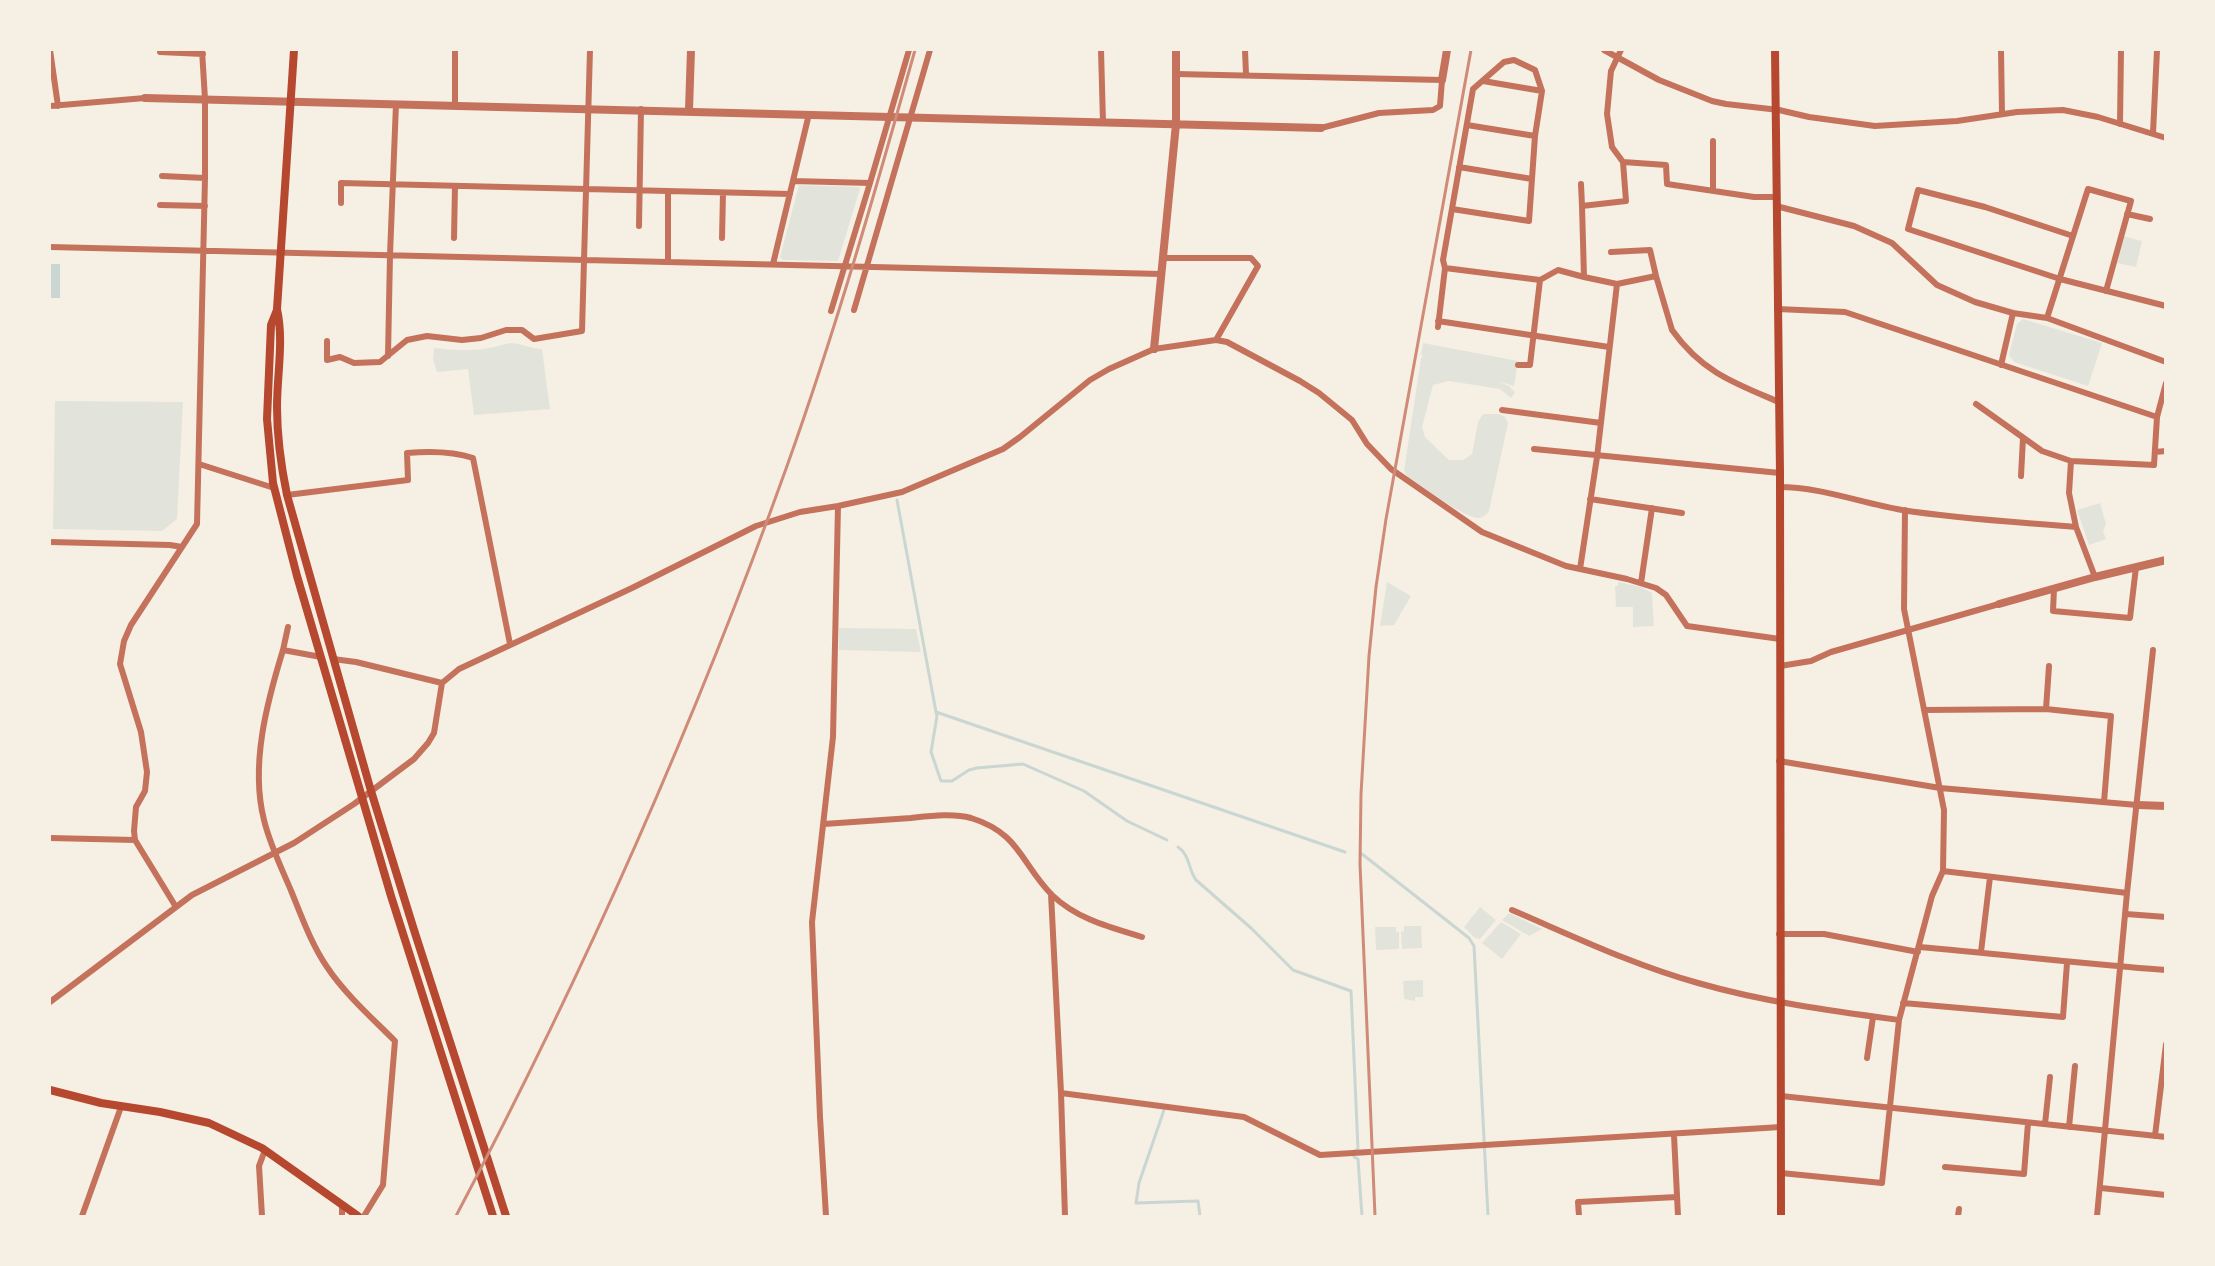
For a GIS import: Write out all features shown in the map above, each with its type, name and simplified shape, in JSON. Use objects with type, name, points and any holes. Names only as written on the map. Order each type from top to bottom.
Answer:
[{"type":"main road","points":[[294,50],[277,309],[281,326],[278,433],[287,495],[371,791],[506,1216]]},
{"type":"main road","points":[[1775,50],[1780,473],[1781,1216]]},
{"type":"main road","points":[[277,309],[271,325],[267,419],[274,488],[390,896],[493,1216]]},
{"type":"main road","points":[[50,1090],[121,1107],[160,1112],[209,1123],[265,1150],[358,1216]]},
{"type":"street","points":[[50,50],[58,106]]},
{"type":"street","points":[[454,105],[456,50]]},
{"type":"street","points":[[327,341],[327,360],[340,357],[354,363],[380,362],[407,340],[427,336],[462,340],[481,338],[506,330],[522,330],[534,339],[582,331],[590,50]]},
{"type":"street","points":[[688,110],[691,50]]},
{"type":"street","points":[[831,311],[909,50]]},
{"type":"street","points":[[854,310],[930,50]]},
{"type":"street","points":[[1101,50],[1103,122]]},
{"type":"street","points":[[1154,349],[1176,124],[1176,50]]},
{"type":"street","points":[[1245,50],[1246,74]]},
{"type":"street","points":[[50,106],[145,98],[205,99],[1321,128],[1379,113],[1433,110],[1440,106],[1447,50]]},
{"type":"street","points":[[1604,50],[1659,80],[1712,101],[1875,126],[1957,122],[2031,110],[2062,110],[2081,113],[2166,138]]},
{"type":"street","points":[[1582,206],[1626,201],[1623,162],[1612,147],[1607,114],[1611,71],[1621,50]]},
{"type":"street","points":[[2001,50],[2002,114]]},
{"type":"street","points":[[2120,124],[2121,50]]},
{"type":"street","points":[[2153,134],[2157,50]]},
{"type":"street","points":[[160,52],[202,52],[206,178],[203,251],[202,465],[198,524],[131,625],[121,653],[120,664],[136,714],[146,762],[145,791],[135,814],[135,840],[176,907]]},
{"type":"street","points":[[1452,209],[1529,221],[1535,136],[1542,91],[1535,70],[1514,60],[1504,62],[1473,89],[1443,260],[1445,268],[1438,324],[1527,334],[1533,337],[1609,347]]},
{"type":"street","points":[[1176,74],[1442,80]]},
{"type":"street","points":[[1483,81],[1542,91]]},
{"type":"street","points":[[388,356],[396,104]]},
{"type":"street","points":[[639,226],[641,110]]},
{"type":"street","points":[[773,264],[809,114]]},
{"type":"street","points":[[1467,125],[1535,136]]},
{"type":"street","points":[[1713,141],[1713,190]]},
{"type":"street","points":[[1623,162],[1666,165],[1667,184],[1754,196],[1775,196]]},
{"type":"street","points":[[1459,167],[1532,179]]},
{"type":"street","points":[[162,176],[206,178]]},
{"type":"street","points":[[793,181],[870,183]]},
{"type":"street","points":[[341,203],[341,183],[790,194]]},
{"type":"street","points":[[1581,184],[1584,277]]},
{"type":"street","points":[[454,238],[455,186]]},
{"type":"street","points":[[2047,318],[2088,189],[2130,201],[2106,291]]},
{"type":"street","points":[[2073,236],[1985,207],[1918,190],[1908,229],[2060,279],[2166,306]]},
{"type":"street","points":[[668,192],[668,261]]},
{"type":"street","points":[[722,238],[723,193]]},
{"type":"street","points":[[160,205],[204,206]]},
{"type":"street","points":[[1776,206],[1854,226],[1892,243],[1937,285],[1975,302],[2013,313],[2047,318],[2166,362]]},
{"type":"street","points":[[2127,214],[2150,219]]},
{"type":"street","points":[[50,247],[1161,274]]},
{"type":"street","points":[[1611,252],[1650,250],[1672,330],[1677,337],[1708,369],[1779,402]]},
{"type":"street","points":[[1163,258],[1251,258],[1258,266],[1216,340]]},
{"type":"street","points":[[1445,268],[1540,280],[1558,270],[1617,284],[1656,276]]},
{"type":"street","points":[[1518,365],[1530,365],[1540,280]]},
{"type":"street","points":[[1580,569],[1597,457],[1617,284]]},
{"type":"street","points":[[1777,309],[1845,312],[2157,417]]},
{"type":"street","points":[[2001,365],[2013,313]]},
{"type":"street","points":[[50,1002],[192,895],[276,854],[362,799],[414,759],[428,743],[437,724],[442,683],[459,669],[632,588],[756,526],[800,512],[902,492],[1003,449],[1090,380],[1154,349],[1216,340],[1227,342],[1319,393],[1352,420],[1367,444],[1391,469],[1482,532],[1580,569],[1656,588],[1666,595],[1687,626],[1780,639]]},
{"type":"street","points":[[1976,404],[2042,451],[2072,461],[2154,465],[2157,417],[2166,383]]},
{"type":"street","points":[[1502,410],[1601,423]]},
{"type":"street","points":[[2021,476],[2023,438]]},
{"type":"street","points":[[1534,449],[1597,457],[1623,456],[1780,473]]},
{"type":"street","points":[[287,495],[408,480],[407,453],[426,451],[460,454],[473,458],[510,644]]},
{"type":"street","points":[[2155,453],[2166,451]]},
{"type":"street","points":[[2072,461],[2068,492],[2076,527],[2095,577]]},
{"type":"street","points":[[202,465],[274,488]]},
{"type":"street","points":[[1779,487],[1811,490],[1948,517],[2076,527]]},
{"type":"street","points":[[1590,499],[1682,513]]},
{"type":"street","points":[[826,1216],[812,922],[825,824],[833,737],[838,506]]},
{"type":"street","points":[[1641,583],[1652,508]]},
{"type":"street","points":[[1781,1173],[1882,1183],[1899,1020],[1932,896],[1943,871],[1944,810],[1904,609],[1905,510]]},
{"type":"street","points":[[50,542],[182,547]]},
{"type":"street","points":[[1780,666],[1812,661],[1831,652],[1999,604],[2166,560]]},
{"type":"street","points":[[2054,589],[2053,611],[2130,618],[2136,567]]},
{"type":"street","points":[[288,627],[269,696],[262,739],[260,761],[264,820],[309,935],[326,966],[395,1041],[383,1185],[364,1216]]},
{"type":"street","points":[[283,650],[321,657]]},
{"type":"street","points":[[2097,1216],[2127,893],[2153,650]]},
{"type":"street","points":[[333,660],[356,662],[442,683]]},
{"type":"street","points":[[2046,710],[2049,666]]},
{"type":"street","points":[[1924,710],[2046,710],[2111,716],[2104,802]]},
{"type":"street","points":[[1779,761],[1940,788],[2166,807]]},
{"type":"street","points":[[825,824],[938,816],[968,817],[1006,835],[1051,894],[1082,917],[1142,937]]},
{"type":"street","points":[[50,838],[135,840]]},
{"type":"street","points":[[1943,871],[2127,893]]},
{"type":"street","points":[[1981,952],[1990,877]]},
{"type":"street","points":[[1051,894],[1065,1216]]},
{"type":"street","points":[[1512,909],[1614,955],[1697,983],[1781,1003],[1899,1020]]},
{"type":"street","points":[[2126,914],[2166,917]]},
{"type":"street","points":[[1779,934],[1824,934],[1918,950],[1981,952],[2067,963],[2166,970]]},
{"type":"street","points":[[1903,1003],[2063,1017],[2067,963]]},
{"type":"street","points":[[1867,1058],[1873,1017]]},
{"type":"street","points":[[2156,1136],[2165,1048]]},
{"type":"street","points":[[2069,1127],[2075,1066]]},
{"type":"street","points":[[2045,1124],[2050,1077]]},
{"type":"street","points":[[1061,1093],[1244,1117],[1320,1155],[1781,1127]]},
{"type":"street","points":[[1781,1096],[2166,1137]]},
{"type":"street","points":[[82,1216],[121,1107]]},
{"type":"street","points":[[1945,1167],[2024,1174],[2028,1123]]},
{"type":"street","points":[[1674,1135],[1678,1216]]},
{"type":"street","points":[[262,1216],[259,1166],[265,1150]]},
{"type":"street","points":[[2101,1188],[2166,1195]]},
{"type":"street","points":[[1579,1216],[1578,1203],[1677,1197]]},
{"type":"street","points":[[342,1205],[342,1216]]},
{"type":"shaded area","points":[[799,185],[859,187],[838,261],[783,260],[780,257]]},
{"type":"shaded area","points":[[2123,236],[2142,241],[2136,267],[2117,263]]},
{"type":"shaded area","points":[[50,264],[60,264],[60,298],[50,298]]},
{"type":"shaded area","points":[[2023,319],[2102,343],[2088,386],[2014,362],[2009,355],[2017,324]]},
{"type":"shaded area","points":[[510,343],[542,349],[550,409],[474,415],[468,369],[437,372],[433,359],[434,348],[472,350]]},
{"type":"shaded area","points":[[1423,343],[1518,361],[1514,386],[1497,381],[1509,386],[1515,393],[1511,398],[1500,389],[1449,381],[1433,385],[1422,427],[1425,437],[1449,460],[1463,460],[1472,454],[1478,422],[1483,414],[1499,414],[1505,417],[1508,423],[1489,511],[1478,518],[1453,507],[1408,477],[1404,471],[1423,356],[1421,354]]},
{"type":"shaded area","points":[[55,401],[183,402],[177,519],[162,531],[53,529]]},
{"type":"shaded area","points":[[2100,503],[2106,524],[2103,531],[2106,539],[2089,545],[2077,510]]},
{"type":"shaded area","points":[[1387,582],[1411,596],[1394,625],[1380,626]]},
{"type":"shaded area","points":[[1618,582],[1641,587],[1652,593],[1654,626],[1633,627],[1633,607],[1616,607],[1615,586],[1618,586]]},
{"type":"shaded area","points":[[839,628],[916,629],[921,652],[839,650]]},
{"type":"shaded area","points":[[1480,907],[1496,920],[1480,939],[1475,938],[1464,927]]},
{"type":"shaded area","points":[[1509,913],[1542,929],[1529,936],[1502,920]]},
{"type":"shaded area","points":[[1501,922],[1521,934],[1502,959],[1482,943]]},
{"type":"shaded area","points":[[1404,926],[1421,926],[1422,948],[1402,949],[1401,932],[1404,931]]},
{"type":"shaded area","points":[[1375,927],[1396,927],[1396,932],[1399,932],[1399,949],[1376,950]]},
{"type":"shaded area","points":[[1423,980],[1423,997],[1415,997],[1415,1001],[1404,999],[1403,981]]},
{"type":"waterway","points":[[897,500],[936,712],[1345,852]]},
{"type":"waterway","points":[[936,712],[931,752],[941,781],[952,781],[969,770],[977,768],[1023,764],[1084,791],[1127,821],[1167,840]]},
{"type":"waterway","points":[[1178,847],[1185,854],[1196,880],[1251,928],[1293,970],[1351,991],[1358,1149],[1354,1151]]},
{"type":"waterway","points":[[1362,854],[1469,938],[1474,946],[1488,1216]]},
{"type":"waterway","points":[[1164,1110],[1139,1183],[1136,1203],[1198,1201],[1200,1216]]},
{"type":"waterway","points":[[1354,1157],[1358,1159],[1362,1216]]},
{"type":"railway","points":[[456,1216],[548,1033],[635,847],[752,562],[839,311],[915,50]]},
{"type":"railway","points":[[1375,1216],[1360,864],[1361,794],[1369,656],[1386,519],[1471,50]]}]
